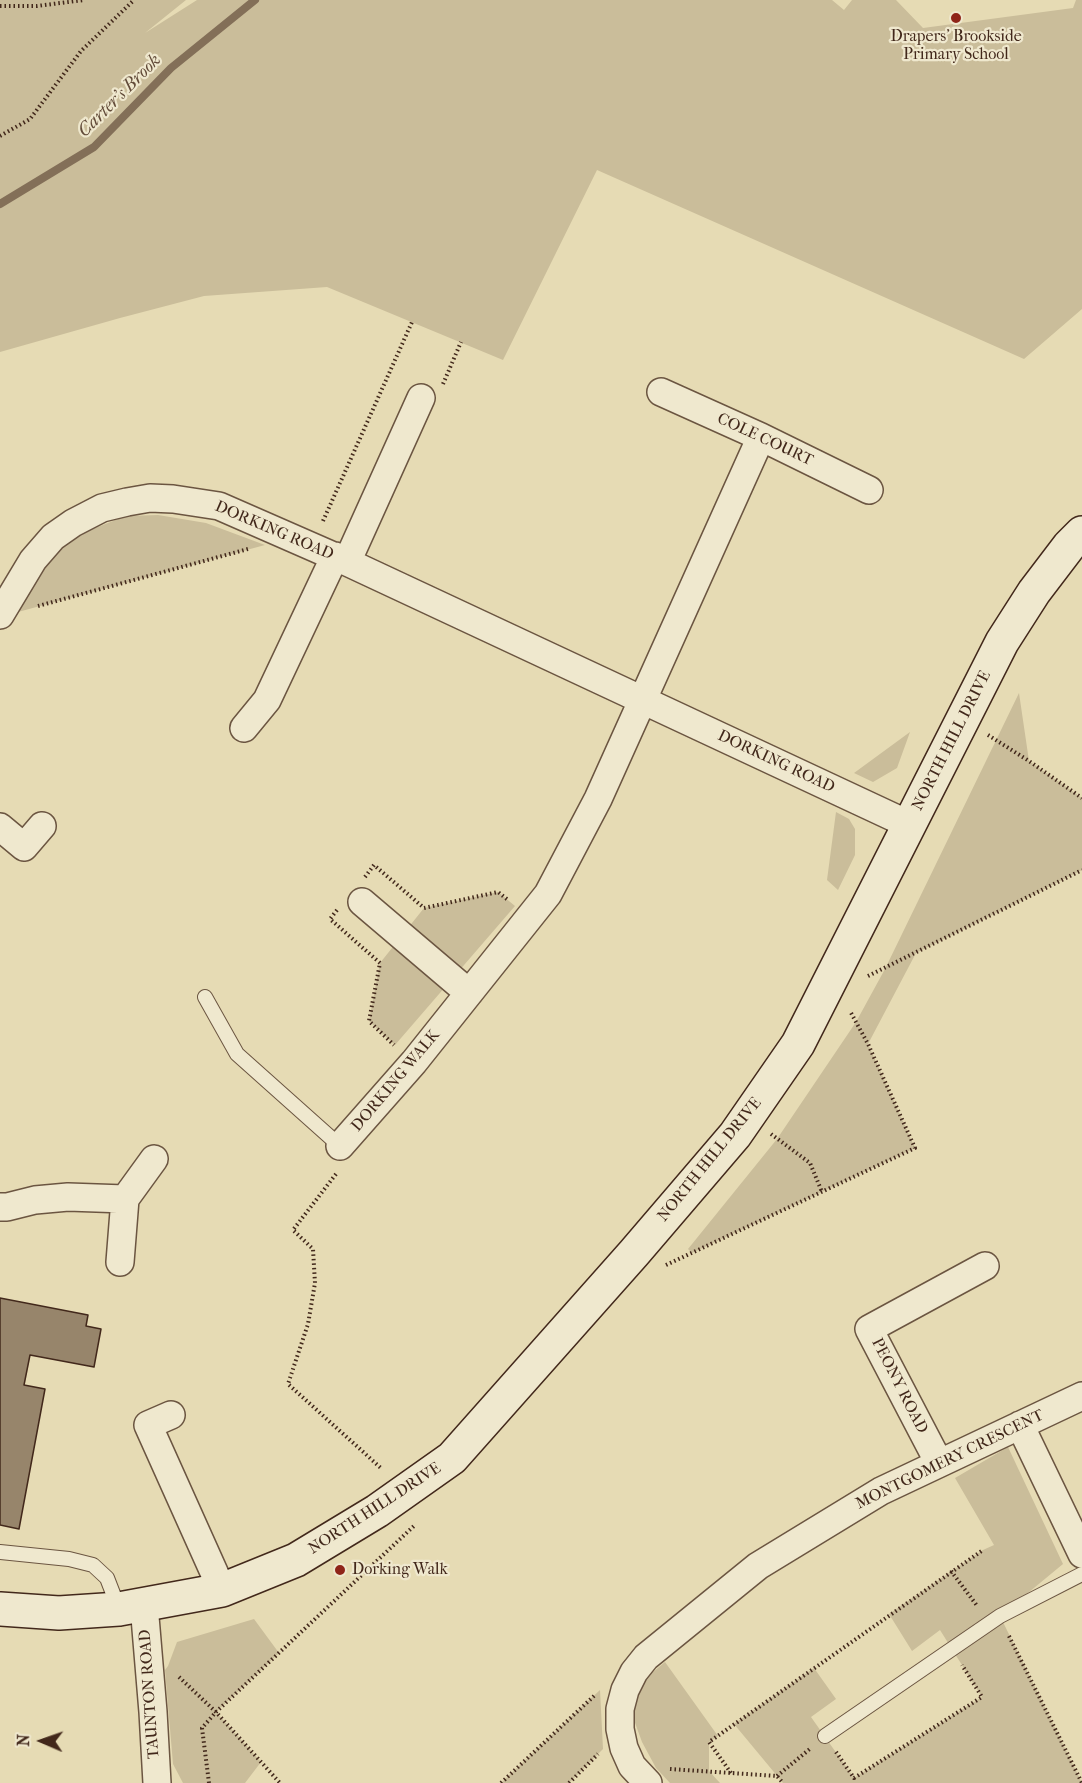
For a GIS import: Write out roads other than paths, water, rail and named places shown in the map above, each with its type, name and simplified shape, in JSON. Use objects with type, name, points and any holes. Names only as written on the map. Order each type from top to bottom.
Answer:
[{"type":"street","name":"COLE COURT","points":[[661,392],[761,437],[869,490]]},
{"type":"street","name":"DORKING ROAD","points":[[321,551],[421,398]]},
{"type":"street","points":[[643,699],[761,437]]},
{"type":"street","name":"DORKING ROAD","points":[[0,615],[33,561],[53,537],[102,508],[150,498],[219,506],[643,699],[910,825]]},
{"type":"street","name":"NORTH HILL DRIVE","points":[[0,1609],[59,1613],[131,1607],[222,1590],[296,1560],[377,1511],[452,1458],[735,1135],[798,1044],[835,986],[910,825],[1002,642],[1034,592],[1069,546],[1082,533]]},
{"type":"street","points":[[244,728],[267,700],[321,551]]},
{"type":"street","name":"DORKING WALK","points":[[340,1146],[414,1062],[548,894],[598,799],[643,699]]},
{"type":"street","points":[[0,827],[24,847],[42,826]]},
{"type":"street","points":[[362,902],[469,993]]},
{"type":"street","points":[[120,1262],[125,1199],[154,1159]]},
{"type":"street","points":[[0,1207],[35,1200],[68,1197],[125,1199]]},
{"type":"street","name":"PEONY ROAD","points":[[939,1463],[869,1329],[986,1266]]},
{"type":"street","name":"MONTGOMERY CRESCENT","points":[[635,1766],[620,1729],[620,1709],[633,1672],[646,1657],[758,1566],[881,1491],[1082,1396]]},
{"type":"street","points":[[171,1415],[148,1425],[222,1590]]},
{"type":"street","points":[[1020,1425],[1082,1554]]},
{"type":"street","name":"TAUNTON ROAD","points":[[131,1607],[147,1647],[157,1783]]},
{"type":"lane","points":[[206,997],[237,1054],[340,1146]]},
{"type":"lane","points":[[0,1552],[69,1559],[93,1565],[131,1607]]},
{"type":"lane","points":[[825,1736],[1000,1616],[1082,1574]]},
{"type":"waterway","name":"Carter's Brook","points":[[0,204],[94,147],[171,68],[255,0]]},
{"type":"place","name":"Drapers' Brookside Primary School","points":[[956,18]]},
{"type":"place","name":"Dorking Walk","points":[[340,1570]]}]
